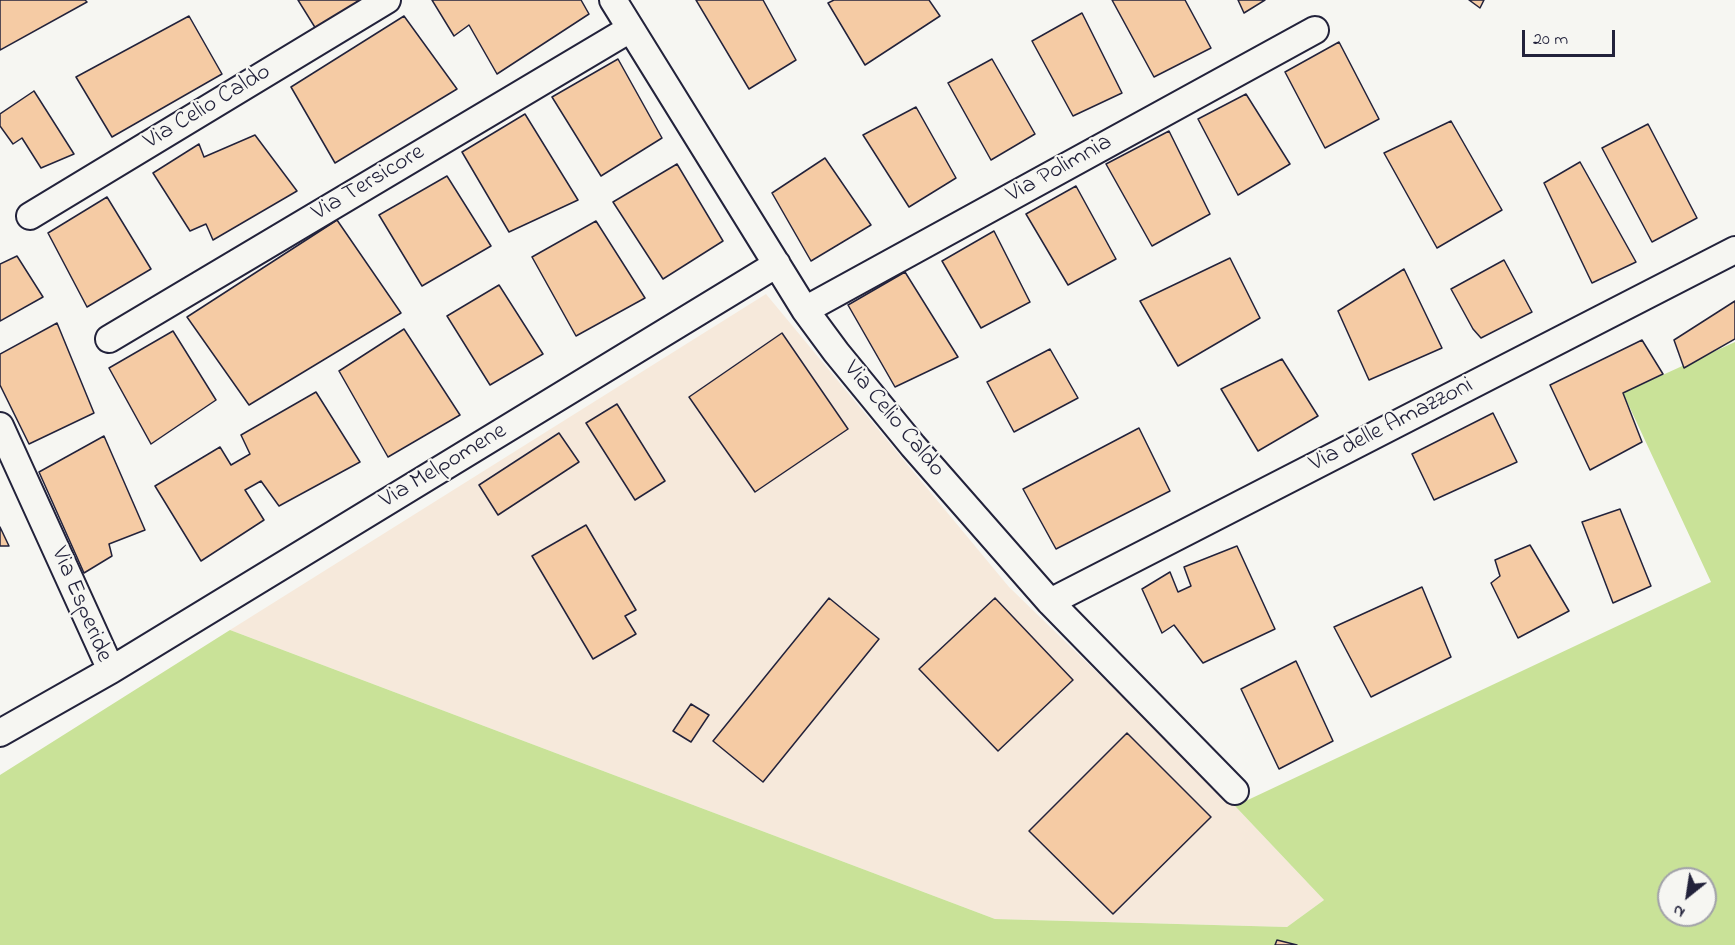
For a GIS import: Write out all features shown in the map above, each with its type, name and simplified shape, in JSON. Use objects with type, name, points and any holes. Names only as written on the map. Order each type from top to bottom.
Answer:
[{"type":"street","name":"Via Celio Caldo","points":[[30,216],[387,0]]},
{"type":"street","name":"Via Celio Caldo","points":[[613,0],[805,309],[836,352],[913,446],[1050,602],[1235,791]]},
{"type":"street","name":"Via Tersicore","points":[[109,339],[630,29]]},
{"type":"street","name":"Via Polimnia","points":[[805,309],[1315,30]]},
{"type":"street","name":"Via delle Amazzoni","points":[[1050,602],[1735,250]]},
{"type":"street","name":"Via Melpomene","points":[[111,670],[777,264]]},
{"type":"street","name":"Via Esperide","points":[[0,426],[111,670],[0,733]]},
{"type":"shaded area","points":[[766,294],[1009,587],[1235,806],[1324,900],[1287,927],[995,919],[230,630]]},
{"type":"green space","points":[[1735,342],[1735,945],[0,945],[0,775],[230,630],[995,919],[1287,927],[1324,900],[1235,806],[1711,582],[1623,393]]},
{"type":"building","points":[[0,0],[85,0],[87,2],[0,50]]},
{"type":"building","points":[[298,0],[362,0],[316,29]]},
{"type":"building","points":[[432,0],[581,0],[589,14],[497,74],[469,25],[454,36]]},
{"type":"building","points":[[696,0],[763,0],[796,60],[749,89]]},
{"type":"building","points":[[834,0],[929,0],[940,16],[865,65],[828,3]]},
{"type":"building","points":[[1112,0],[1185,0],[1211,48],[1154,77]]},
{"type":"building","points":[[1238,0],[1265,0],[1244,13]]},
{"type":"building","points":[[1469,0],[1484,0],[1480,8]]},
{"type":"building","points":[[1082,13],[1122,93],[1073,116],[1032,41]]},
{"type":"building","points":[[189,16],[222,74],[112,137],[76,77]]},
{"type":"building","points":[[404,16],[457,89],[335,163],[291,87]]},
{"type":"building","points":[[1339,42],[1379,119],[1325,148],[1285,72]]},
{"type":"building","points":[[618,59],[662,138],[601,176],[552,97]]},
{"type":"building","points":[[992,59],[1035,134],[991,160],[948,83]]},
{"type":"building","points":[[34,91],[74,154],[41,168],[22,138],[13,144],[0,126],[0,114]]},
{"type":"building","points":[[1246,94],[1290,164],[1238,195],[1198,119]]},
{"type":"building","points":[[916,107],[956,178],[909,207],[863,135]]},
{"type":"building","points":[[525,114],[578,200],[509,232],[462,152]]},
{"type":"building","points":[[1451,121],[1502,210],[1437,248],[1384,153]]},
{"type":"building","points":[[1648,124],[1697,218],[1652,242],[1602,148]]},
{"type":"building","points":[[1169,131],[1210,214],[1152,246],[1106,164]]},
{"type":"building","points":[[255,135],[297,191],[213,240],[206,224],[190,231],[153,173],[199,144],[204,157]]},
{"type":"building","points":[[825,158],[871,225],[811,261],[772,193]]},
{"type":"building","points":[[1580,162],[1636,262],[1592,283],[1544,183]]},
{"type":"building","points":[[677,164],[723,241],[663,279],[613,202]]},
{"type":"building","points":[[447,176],[491,246],[422,286],[379,215]]},
{"type":"building","points":[[1076,186],[1116,259],[1068,285],[1026,214]]},
{"type":"building","points":[[107,197],[151,269],[87,307],[48,233]]},
{"type":"building","points":[[337,220],[401,313],[249,405],[187,317]]},
{"type":"building","points":[[596,221],[645,298],[576,336],[532,257]]},
{"type":"building","points":[[994,231],[1030,302],[981,328],[942,261]]},
{"type":"building","points":[[17,256],[43,297],[0,321],[0,264]]},
{"type":"building","points":[[1230,258],[1260,318],[1178,366],[1140,301]]},
{"type":"building","points":[[1504,260],[1532,312],[1481,338],[1473,329],[1451,289]]},
{"type":"building","points":[[1404,269],[1442,348],[1369,380],[1338,311]]},
{"type":"building","points":[[905,272],[958,357],[895,387],[848,305]]},
{"type":"building","points":[[499,285],[543,354],[490,385],[447,316]]},
{"type":"building","points":[[1735,301],[1735,339],[1684,368],[1674,340]]},
{"type":"building","points":[[57,323],[94,413],[29,444],[0,385],[0,354]]},
{"type":"building","points":[[404,329],[460,415],[388,457],[339,371]]},
{"type":"building","points":[[173,331],[216,400],[151,444],[109,368]]},
{"type":"building","points":[[782,333],[848,429],[755,492],[689,397]]},
{"type":"building","points":[[1642,340],[1663,374],[1623,393],[1642,442],[1590,470],[1550,385]]},
{"type":"building","points":[[1050,349],[1078,398],[1014,432],[987,382]]},
{"type":"building","points":[[1282,359],[1318,416],[1258,451],[1221,389]]},
{"type":"building","points":[[316,392],[360,462],[279,506],[261,481],[245,490],[264,520],[201,561],[155,486],[220,447],[231,465],[250,454],[241,435]]},
{"type":"building","points":[[617,404],[665,481],[635,500],[586,423]]},
{"type":"building","points":[[1493,413],[1517,462],[1434,500],[1412,454]]},
{"type":"building","points":[[1139,428],[1170,491],[1056,549],[1023,489]]},
{"type":"building","points":[[559,433],[579,462],[498,515],[479,485]]},
{"type":"building","points":[[104,436],[145,530],[109,544],[112,556],[84,573],[39,472]]},
{"type":"building","points":[[1620,509],[1651,586],[1613,603],[1582,522]]},
{"type":"building","points":[[586,525],[636,610],[625,616],[636,634],[593,659],[532,556]]},
{"type":"building","points":[[0,527],[9,546],[0,546]]},
{"type":"building","points":[[1530,545],[1569,611],[1518,638],[1491,583],[1500,576],[1495,560]]},
{"type":"building","points":[[1237,546],[1275,629],[1203,663],[1174,625],[1162,633],[1142,589],[1170,572],[1178,592],[1191,586],[1184,567]]},
{"type":"building","points":[[1422,587],[1451,657],[1371,697],[1334,627]]},
{"type":"building","points":[[829,598],[879,639],[763,782],[713,741]]},
{"type":"building","points":[[995,598],[1073,680],[998,751],[919,669]]},
{"type":"building","points":[[1296,661],[1333,741],[1279,769],[1241,689]]},
{"type":"building","points":[[691,704],[709,715],[691,742],[673,731]]},
{"type":"building","points":[[1127,733],[1211,817],[1113,914],[1029,831]]},
{"type":"building","points":[[1277,940],[1297,945],[1275,945]]}]
